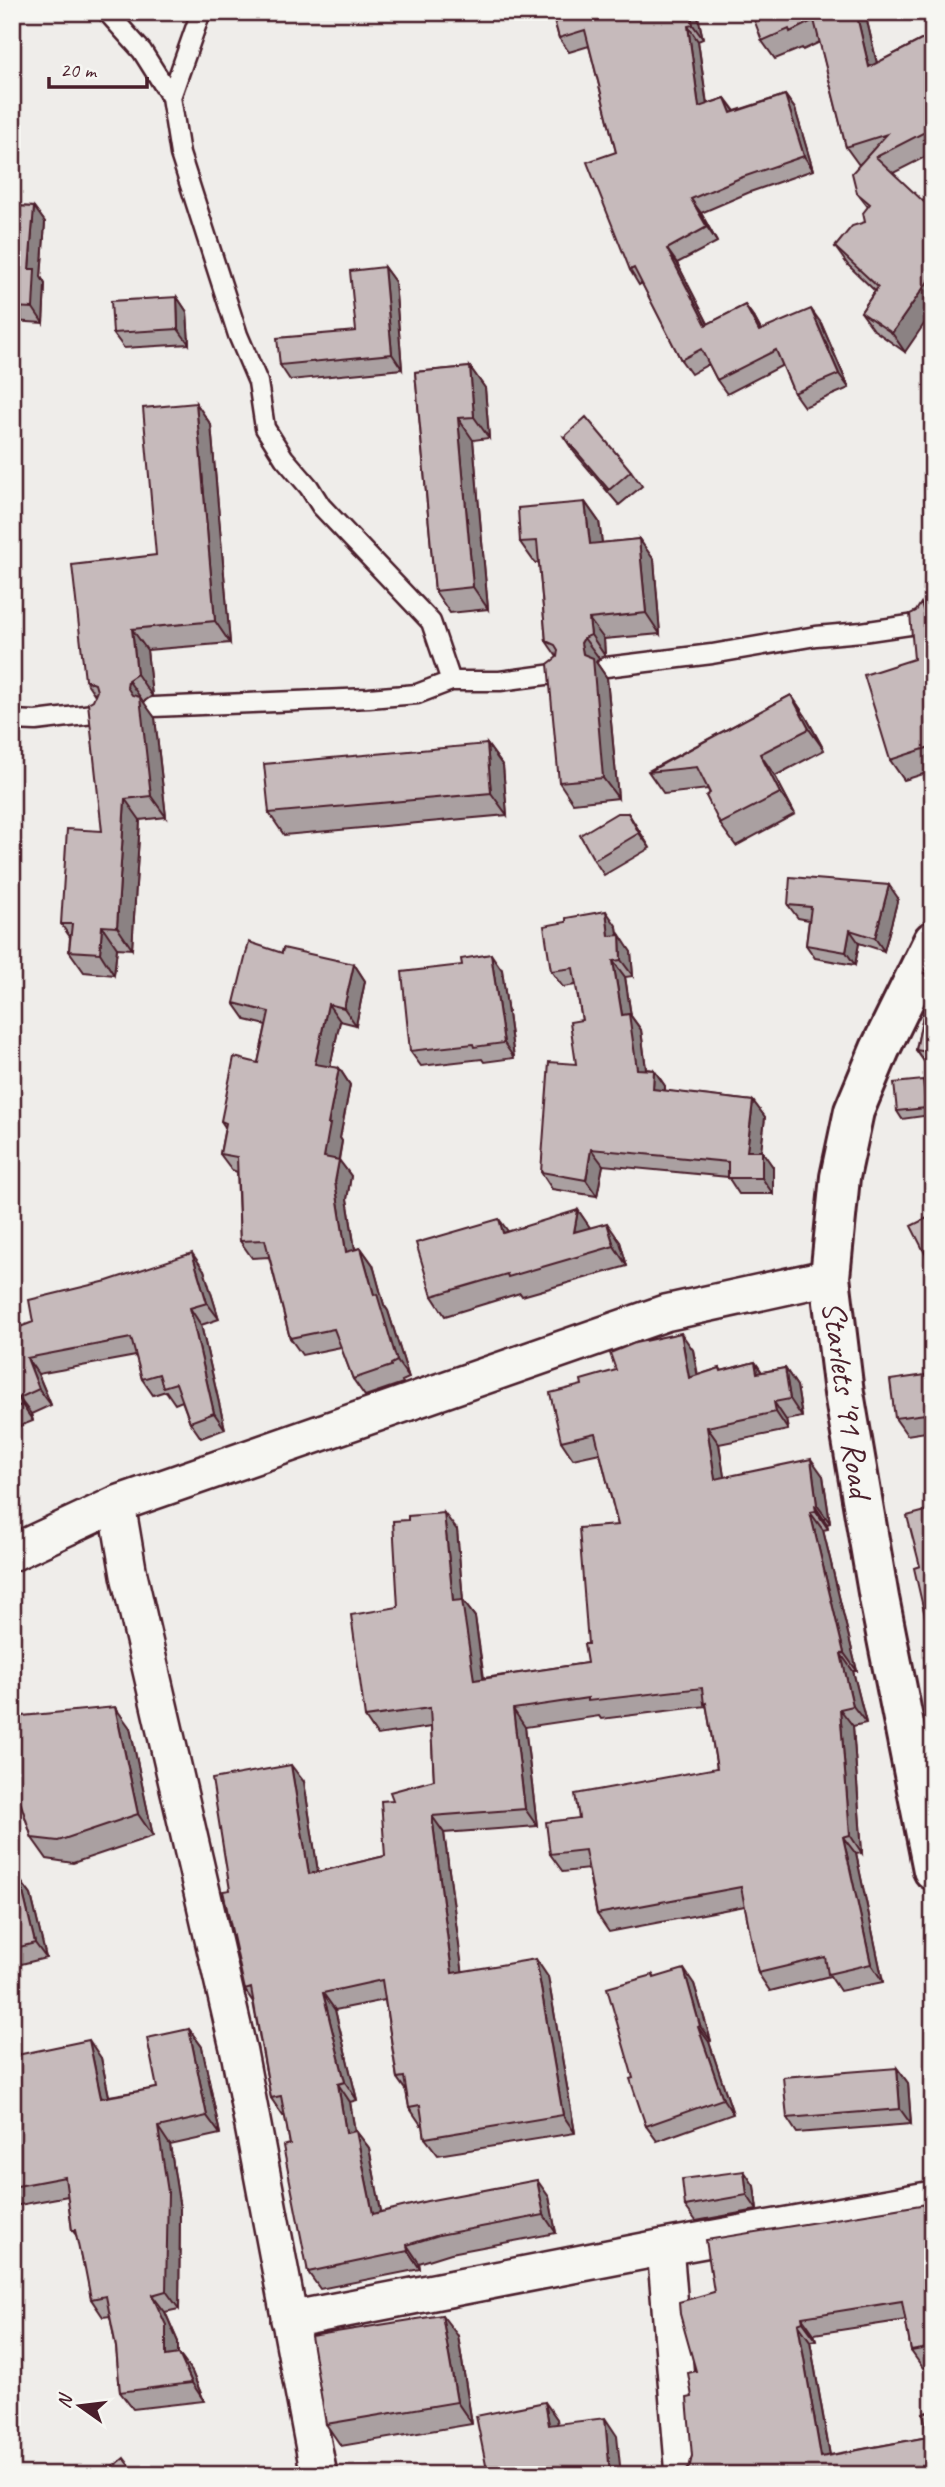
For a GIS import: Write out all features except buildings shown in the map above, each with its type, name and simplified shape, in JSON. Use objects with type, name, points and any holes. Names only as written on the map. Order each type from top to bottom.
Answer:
[{"type":"street","name":"Starlets '91 Road","points":[[933,942],[880,1049],[854,1111],[840,1177],[830,1277],[844,1393],[879,1598],[933,1870]]},
{"type":"street","points":[[12,1553],[117,1504],[665,1313],[830,1277]]},
{"type":"street","points":[[117,1504],[129,1575],[239,2052],[319,2475]]},
{"type":"street","points":[[289,2320],[665,2247],[933,2199]]},
{"type":"street","points":[[665,2247],[684,2475]]},
{"type":"lane","points":[[107,12],[142,51],[171,97],[180,154],[238,335],[258,382],[265,428],[321,506],[431,622],[451,681]]},
{"type":"lane","points":[[171,97],[201,12]]},
{"type":"lane","points":[[606,667],[923,623]]},
{"type":"lane","points":[[153,707],[245,702],[312,702],[417,694],[451,681],[499,681],[561,673]]},
{"type":"lane","points":[[12,720],[36,721],[101,713]]}]
